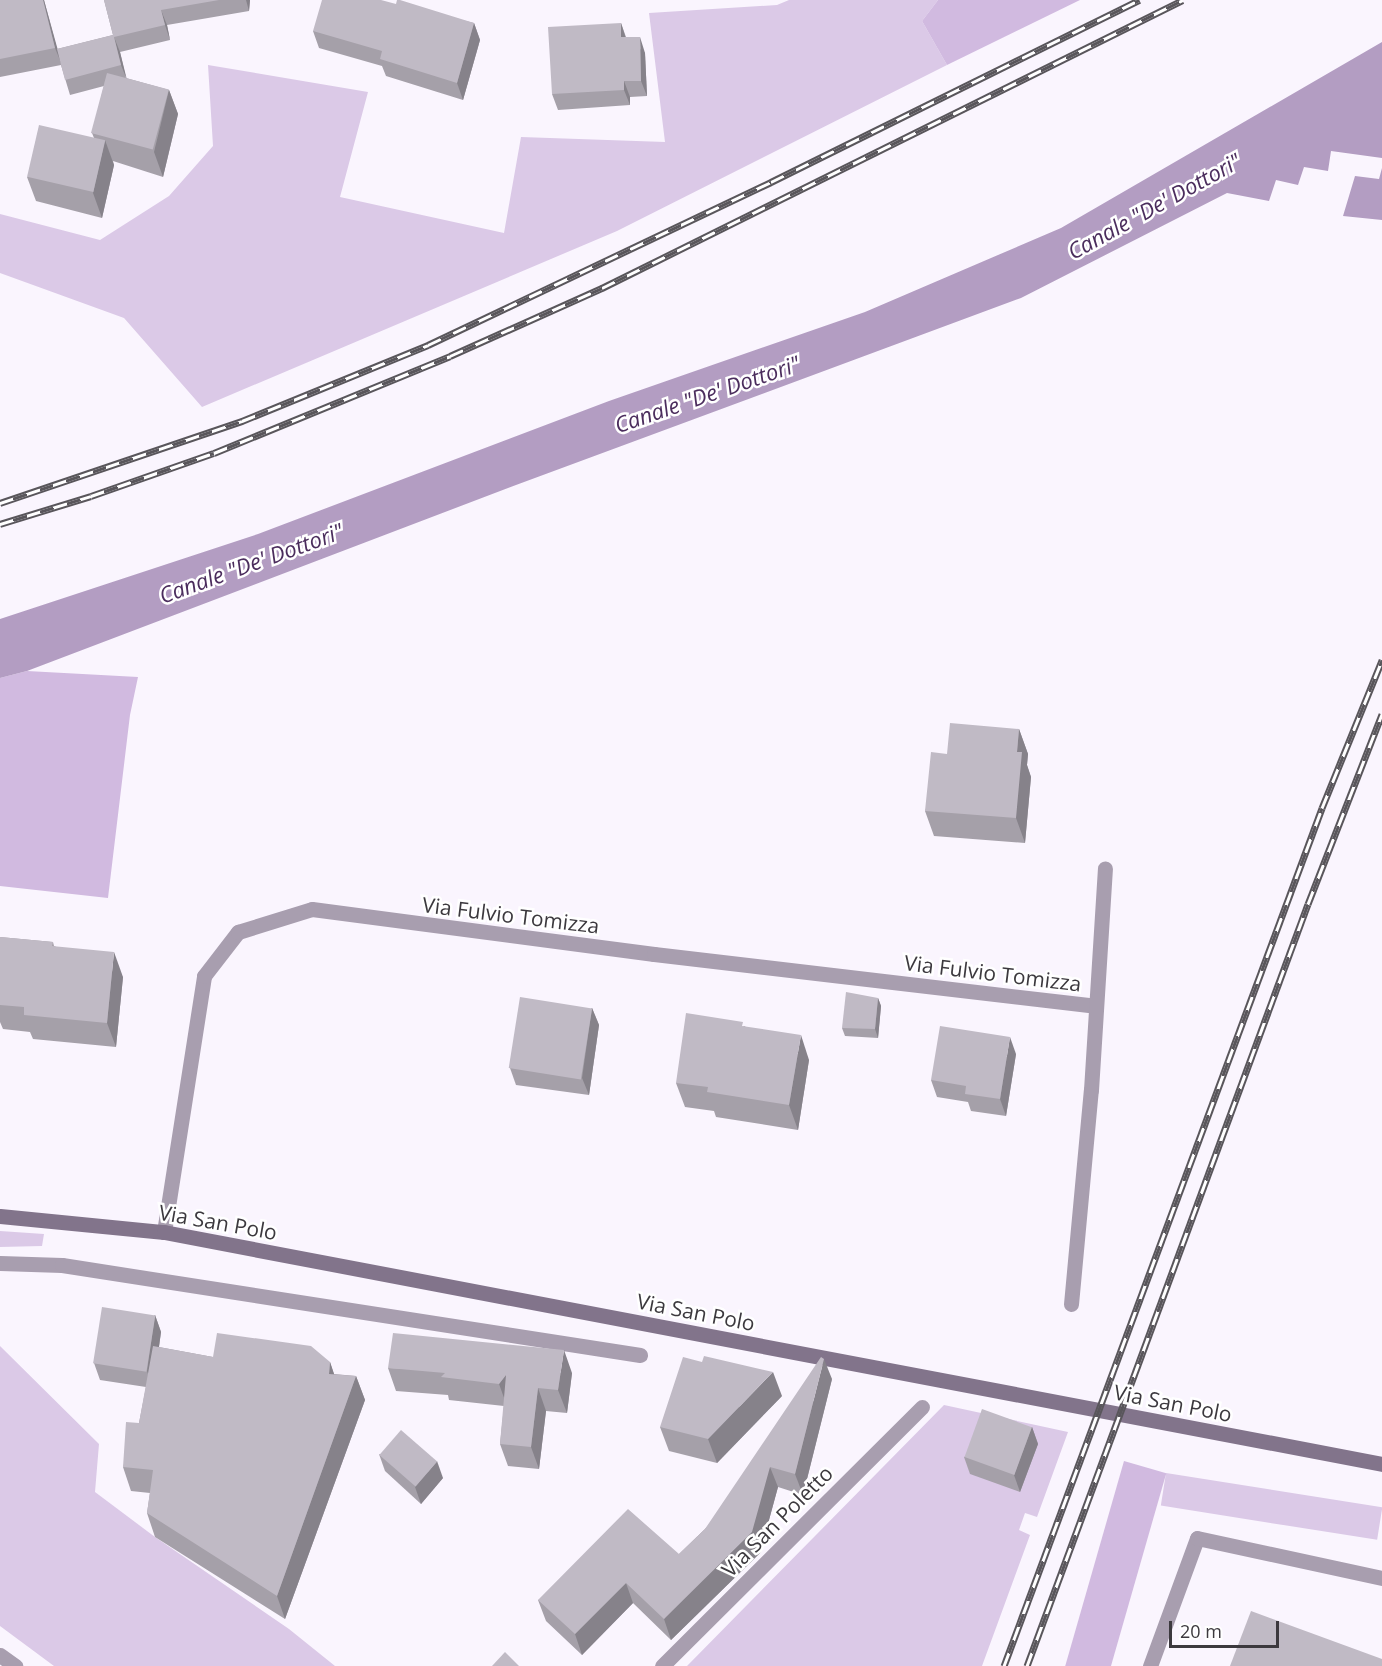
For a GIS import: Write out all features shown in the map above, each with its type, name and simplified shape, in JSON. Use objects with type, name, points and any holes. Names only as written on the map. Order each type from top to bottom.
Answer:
[{"type":"main road","name":"Via San Polo","points":[[0,1216],[164,1232],[1382,1464]]},
{"type":"street","name":"Via Fulvio Tomizza","points":[[1071,1304],[1105,868]]},
{"type":"street","name":"Via Fulvio Tomizza","points":[[164,1232],[204,976],[238,932],[312,909],[642,952],[1095,1006]]},
{"type":"street","points":[[0,1263],[74,1266],[640,1355]]},
{"type":"street","name":"Via San Poletto","points":[[662,1666],[922,1407]]},
{"type":"street","points":[[1150,1666],[1197,1538],[1382,1578]]},
{"type":"street","points":[[0,1655],[15,1666]]},
{"type":"shaded area","points":[[789,0],[938,0],[922,21],[947,65],[617,231],[202,407],[124,318],[0,273],[0,214],[100,240],[169,196],[213,146],[208,65],[368,92],[340,197],[504,233],[521,137],[665,142],[649,13],[777,5]]},
{"type":"shaded area","points":[[938,0],[1080,0],[947,65],[922,21]]},
{"type":"shaded area","points":[[27,671],[138,677],[130,715],[108,898],[0,886],[0,678]]},
{"type":"shaded area","points":[[0,1231],[44,1234],[42,1246],[0,1247]]},
{"type":"shaded area","points":[[0,1346],[99,1444],[95,1492],[155,1537],[289,1629],[335,1666],[54,1666],[0,1626]]},
{"type":"shaded area","points":[[944,1405],[1068,1432],[1037,1517],[1025,1513],[1019,1530],[1030,1535],[982,1666],[687,1666]]},
{"type":"shaded area","points":[[1124,1461],[1166,1473],[1111,1666],[1065,1666]]},
{"type":"shaded area","points":[[1166,1473],[1382,1507],[1377,1540],[1161,1506]]},
{"type":"water","name":"Canale \"De' Dottori\"","points":[[1382,42],[1382,158],[1331,151],[1328,171],[1304,167],[1298,185],[1276,180],[1269,201],[1227,193],[1021,298],[516,485],[27,671],[0,678],[0,619],[258,534],[609,401],[865,312],[1061,228]]},
{"type":"water","points":[[1382,168],[1382,220],[1343,216],[1355,176],[1379,179]]},
{"type":"building","points":[[0,0],[43,0],[55,48],[0,59]]},
{"type":"building","points":[[104,0],[219,0],[161,10],[165,25],[114,37],[121,65],[65,80],[57,49],[113,35]]},
{"type":"building","points":[[322,0],[381,0],[396,4],[397,0],[400,0],[474,23],[457,83],[380,59],[382,51],[313,31]]},
{"type":"building","points":[[621,23],[621,37],[640,37],[641,81],[624,81],[624,90],[552,94],[548,27]]},
{"type":"building","points":[[107,73],[169,90],[153,149],[91,133]]},
{"type":"building","points":[[39,125],[105,140],[93,192],[27,177]]},
{"type":"building","points":[[950,723],[1019,729],[1017,752],[1022,752],[1016,818],[925,811],[931,752],[947,754]]},
{"type":"building","points":[[0,937],[53,942],[52,946],[114,952],[107,1023],[24,1015],[24,1007],[0,1005]]},
{"type":"building","points":[[846,992],[878,998],[875,1029],[842,1028]]},
{"type":"building","points":[[520,997],[592,1008],[581,1080],[509,1068]]},
{"type":"building","points":[[686,1013],[743,1022],[742,1026],[801,1035],[789,1105],[707,1092],[708,1087],[676,1083]]},
{"type":"building","points":[[940,1026],[1010,1037],[1000,1099],[965,1094],[966,1086],[931,1080]]},
{"type":"building","points":[[102,1307],[155,1315],[146,1372],[93,1363]]},
{"type":"building","points":[[217,1333],[311,1346],[330,1362],[329,1374],[356,1376],[277,1596],[147,1513],[153,1470],[123,1467],[126,1422],[139,1423],[153,1346],[213,1357]]},
{"type":"building","points":[[393,1333],[564,1350],[558,1390],[538,1388],[531,1447],[500,1444],[506,1375],[499,1384],[441,1377],[445,1373],[388,1368]]},
{"type":"building","points":[[704,1356],[773,1372],[708,1439],[660,1427],[683,1357],[702,1362]]},
{"type":"building","points":[[821,1357],[824,1359],[795,1474],[770,1467],[752,1532],[664,1619],[626,1583],[575,1634],[538,1600],[628,1509],[679,1554],[705,1529]]},
{"type":"building","points":[[982,1409],[1032,1427],[1014,1475],[965,1457]]},
{"type":"building","points":[[401,1430],[437,1461],[416,1486],[379,1455]]},
{"type":"building","points":[[1251,1611],[1382,1659],[1382,1666],[1230,1666]]},
{"type":"building","points":[[505,1652],[519,1666],[492,1666]]},
{"type":"railway","points":[[0,503],[242,421],[428,345],[771,182],[1139,0]]},
{"type":"railway","points":[[0,524],[91,496],[214,453],[450,356],[602,288],[1183,0]]},
{"type":"railway","points":[[1004,1666],[1322,808],[1382,660]]},
{"type":"railway","points":[[1027,1666],[1308,904],[1382,714]]}]
